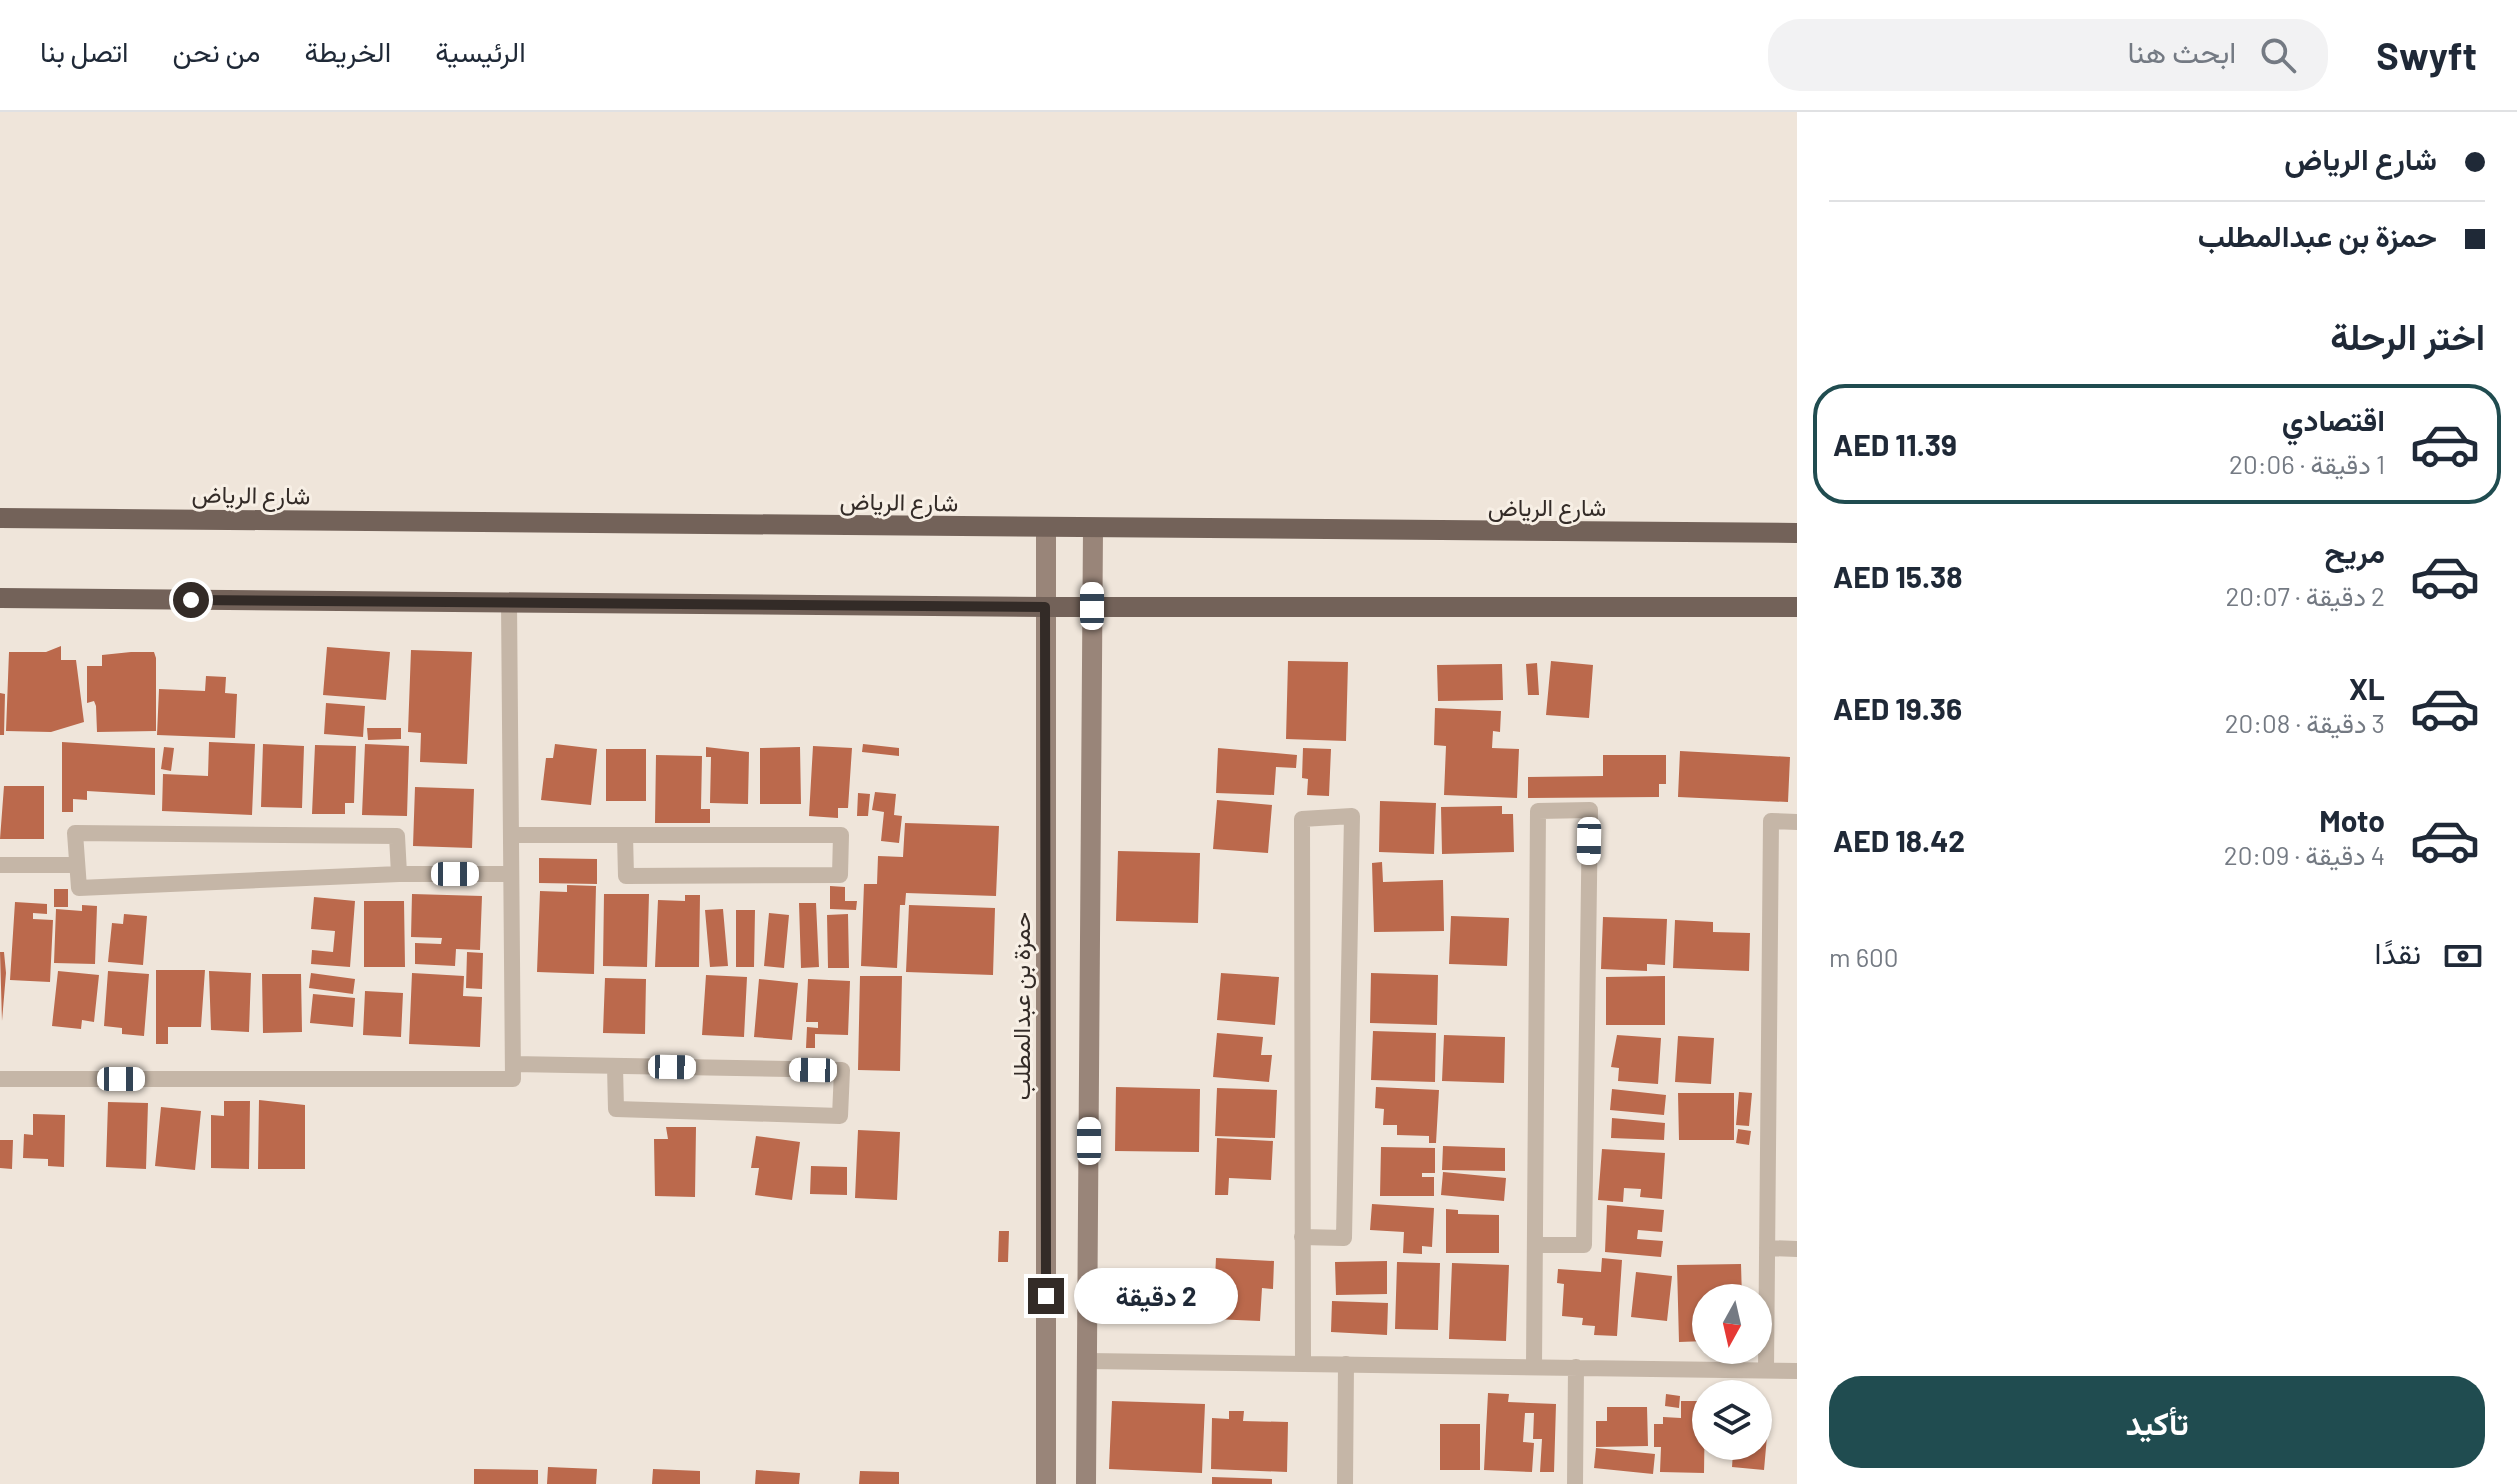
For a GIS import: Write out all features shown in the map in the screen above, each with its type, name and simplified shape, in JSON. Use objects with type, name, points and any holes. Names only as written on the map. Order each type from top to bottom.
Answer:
[{"type":"main road","name":"شارع الرياض","points":[[0,518],[1797,533]]},
{"type":"main road","points":[[0,598],[1045,607],[1797,607]]},
{"type":"street","name":"حمزة بن عبدالمطلب","points":[[1046,529],[1046,1484]]},
{"type":"street","points":[[1086,1484],[1093,529]]},
{"type":"street","points":[[0,1079],[513,1079],[509,602]]},
{"type":"street","points":[[1534,1367],[1538,811],[1590,810],[1584,1245],[1535,1245]]},
{"type":"street","points":[[1302,1237],[1344,1238],[1352,816],[1302,819],[1302,1237],[1303,1364]]},
{"type":"street","points":[[1766,1370],[1771,821],[1797,822]]},
{"type":"street","points":[[399,874],[397,836],[75,833],[79,888],[399,874],[511,874]]},
{"type":"street","points":[[511,835],[625,835],[841,835],[840,875],[626,876],[625,835]]},
{"type":"street","points":[[0,865],[77,865]]},
{"type":"street","points":[[513,1064],[842,1070],[840,1116],[616,1109],[615,1066]]},
{"type":"street","points":[[1767,1248],[1797,1249]]},
{"type":"street","points":[[1088,1361],[1797,1371]]},
{"type":"street","points":[[1345,1484],[1346,1364]]},
{"type":"street","points":[[1575,1484],[1576,1367]]},
{"type":"building","points":[[61,646],[61,660],[76,660],[84,722],[51,732],[6,731],[9,652],[46,652]]},
{"type":"building","points":[[327,647],[390,652],[386,700],[323,695]]},
{"type":"building","points":[[411,650],[472,652],[467,764],[420,762],[421,733],[408,732]]},
{"type":"building","points":[[154,652],[156,658],[156,731],[97,732],[96,706],[94,701],[87,703],[87,666],[102,666],[102,655]]},
{"type":"building","points":[[1288,661],[1348,662],[1346,741],[1286,739]]},
{"type":"building","points":[[1551,661],[1593,665],[1589,718],[1546,715]]},
{"type":"building","points":[[1537,663],[1539,695],[1528,695],[1526,664]]},
{"type":"building","points":[[1502,664],[1503,700],[1438,701],[1437,665]]},
{"type":"building","points":[[206,676],[226,677],[225,693],[237,694],[235,738],[157,735],[159,689],[205,691]]},
{"type":"building","points":[[0,693],[5,694],[4,735],[0,735]]},
{"type":"building","points":[[326,703],[365,706],[363,737],[324,734]]},
{"type":"building","points":[[1435,708],[1501,711],[1500,732],[1493,731],[1492,748],[1519,749],[1517,798],[1444,795],[1446,746],[1434,745]]},
{"type":"building","points":[[367,728],[401,728],[401,739],[368,740]]},
{"type":"building","points":[[62,742],[155,748],[155,795],[87,791],[87,800],[73,799],[73,812],[62,812]]},
{"type":"building","points":[[209,742],[255,744],[252,815],[162,811],[163,774],[208,776]]},
{"type":"building","points":[[263,744],[304,746],[302,808],[261,807]]},
{"type":"building","points":[[365,744],[409,746],[407,816],[362,815]]},
{"type":"building","points":[[555,744],[597,749],[591,805],[541,800],[546,758],[553,758]]},
{"type":"building","points":[[863,744],[899,748],[899,756],[862,752]]},
{"type":"building","points":[[315,745],[356,746],[354,803],[345,803],[345,814],[312,814]]},
{"type":"building","points":[[813,746],[852,748],[848,808],[838,808],[838,818],[809,816]]},
{"type":"building","points":[[164,747],[174,748],[171,771],[161,769]]},
{"type":"building","points":[[706,747],[749,752],[748,804],[710,803],[711,757],[706,757]]},
{"type":"building","points":[[800,747],[801,804],[760,804],[760,748]]},
{"type":"building","points":[[1218,748],[1297,755],[1296,768],[1276,767],[1274,795],[1216,793]]},
{"type":"building","points":[[1303,748],[1331,749],[1329,796],[1307,795],[1308,779],[1302,778]]},
{"type":"building","points":[[606,749],[646,749],[646,801],[606,801]]},
{"type":"building","points":[[1680,751],[1790,757],[1788,802],[1678,797]]},
{"type":"building","points":[[656,755],[702,756],[701,809],[710,809],[710,823],[655,823]]},
{"type":"building","points":[[1603,755],[1666,755],[1666,784],[1659,784],[1659,797],[1528,798],[1528,777],[1603,776]]},
{"type":"building","points":[[4,786],[44,786],[44,839],[0,839]]},
{"type":"building","points":[[415,787],[474,789],[472,848],[413,846]]},
{"type":"building","points":[[875,792],[896,794],[894,815],[902,816],[899,843],[881,841],[884,812],[872,810]]},
{"type":"building","points":[[858,793],[870,794],[868,816],[857,816]]},
{"type":"building","points":[[1217,800],[1272,805],[1268,853],[1213,849]]},
{"type":"building","points":[[1380,801],[1436,803],[1434,854],[1379,852]]},
{"type":"building","points":[[1502,806],[1502,814],[1513,814],[1514,852],[1442,854],[1441,807]]},
{"type":"building","points":[[905,823],[999,826],[996,896],[906,893],[905,905],[900,905],[897,968],[861,966],[864,884],[877,884],[878,856],[903,857]]},
{"type":"building","points":[[1118,851],[1200,853],[1198,923],[1116,921]]},
{"type":"building","points":[[539,858],[597,859],[597,884],[539,883]]},
{"type":"building","points":[[1382,862],[1383,882],[1443,880],[1444,931],[1374,932],[1372,863]]},
{"type":"building","points":[[567,885],[596,886],[594,974],[537,972],[540,891],[567,892]]},
{"type":"building","points":[[830,886],[845,887],[845,901],[857,901],[856,910],[830,909]]},
{"type":"building","points":[[54,889],[68,889],[68,907],[54,907]]},
{"type":"building","points":[[412,894],[482,896],[480,950],[456,949],[455,966],[415,964],[415,943],[441,944],[442,938],[411,937]]},
{"type":"building","points":[[604,894],[649,894],[647,967],[603,966]]},
{"type":"building","points":[[685,895],[700,895],[699,967],[655,967],[658,900],[685,901]]},
{"type":"building","points":[[314,897],[355,901],[350,967],[311,964],[312,950],[333,952],[335,931],[311,929]]},
{"type":"building","points":[[364,901],[404,901],[405,967],[364,967]]},
{"type":"building","points":[[15,902],[47,904],[47,914],[33,913],[33,919],[53,920],[50,982],[10,980]]},
{"type":"building","points":[[799,903],[816,903],[819,967],[801,968]]},
{"type":"building","points":[[82,905],[97,906],[95,964],[54,963],[56,909],[82,911]]},
{"type":"building","points":[[909,905],[995,908],[993,975],[906,972]]},
{"type":"building","points":[[723,909],[728,966],[710,967],[705,910]]},
{"type":"building","points":[[736,910],[755,910],[754,967],[736,967]]},
{"type":"building","points":[[769,913],[789,915],[784,968],[764,966]]},
{"type":"building","points":[[124,914],[147,916],[143,965],[108,962],[112,923],[123,924]]},
{"type":"building","points":[[848,914],[849,968],[828,968],[827,915]]},
{"type":"building","points":[[1451,916],[1509,918],[1507,966],[1449,964]]},
{"type":"building","points":[[1603,917],[1667,919],[1665,965],[1647,964],[1647,971],[1601,969]]},
{"type":"building","points":[[1675,920],[1713,922],[1713,932],[1750,933],[1749,971],[1673,968]]},
{"type":"building","points":[[0,952],[4,952],[6,973],[2,1021]]},
{"type":"building","points":[[467,952],[483,953],[482,989],[466,988]]},
{"type":"building","points":[[156,970],[205,970],[201,1027],[168,1027],[168,1044],[156,1044]]},
{"type":"building","points":[[58,971],[99,975],[94,1022],[82,1020],[81,1029],[52,1026]]},
{"type":"building","points":[[108,971],[149,974],[144,1036],[122,1034],[122,1028],[104,1026]]},
{"type":"building","points":[[209,971],[251,973],[249,1032],[211,1030]]},
{"type":"building","points":[[311,973],[355,979],[353,994],[309,988]]},
{"type":"building","points":[[412,973],[464,976],[463,996],[482,997],[480,1047],[409,1044]]},
{"type":"building","points":[[1221,973],[1279,977],[1275,1025],[1217,1020]]},
{"type":"building","points":[[1371,973],[1438,975],[1437,1025],[1370,1023]]},
{"type":"building","points":[[262,974],[301,974],[302,1032],[263,1033]]},
{"type":"building","points":[[706,975],[747,977],[744,1037],[702,1035]]},
{"type":"building","points":[[860,976],[902,976],[900,1071],[858,1070]]},
{"type":"building","points":[[1665,976],[1665,1025],[1606,1025],[1606,977]]},
{"type":"building","points":[[605,978],[646,979],[645,1034],[603,1033]]},
{"type":"building","points":[[759,979],[798,983],[792,1040],[754,1037]]},
{"type":"building","points":[[808,979],[850,981],[848,1035],[815,1034],[815,1048],[806,1048],[807,1027],[818,1028],[818,1022],[806,1022]]},
{"type":"building","points":[[365,991],[403,993],[401,1037],[363,1035]]},
{"type":"building","points":[[313,994],[355,998],[353,1027],[310,1023]]},
{"type":"building","points":[[1373,1031],[1436,1033],[1435,1082],[1371,1080]]},
{"type":"building","points":[[1217,1033],[1263,1037],[1261,1055],[1272,1055],[1269,1082],[1213,1077]]},
{"type":"building","points":[[1444,1035],[1505,1037],[1504,1083],[1442,1081]]},
{"type":"building","points":[[1617,1035],[1661,1038],[1658,1084],[1618,1081],[1619,1068],[1611,1067]]},
{"type":"building","points":[[1678,1036],[1714,1038],[1711,1084],[1675,1082]]},
{"type":"building","points":[[1116,1087],[1200,1089],[1199,1152],[1115,1151]]},
{"type":"building","points":[[1376,1087],[1439,1090],[1436,1143],[1429,1143],[1429,1136],[1397,1135],[1397,1125],[1383,1125],[1384,1109],[1375,1108]]},
{"type":"building","points":[[1217,1088],[1277,1090],[1275,1138],[1215,1136]]},
{"type":"building","points":[[1612,1089],[1666,1095],[1664,1115],[1610,1110]]},
{"type":"building","points":[[1739,1092],[1752,1093],[1749,1126],[1736,1125]]},
{"type":"building","points":[[1678,1093],[1734,1093],[1734,1140],[1679,1140]]},
{"type":"building","points":[[259,1100],[305,1105],[305,1169],[258,1169]]},
{"type":"building","points":[[224,1101],[250,1101],[249,1169],[211,1168],[211,1115],[224,1116]]},
{"type":"building","points":[[108,1102],[148,1103],[146,1169],[106,1167]]},
{"type":"building","points":[[161,1107],[201,1111],[195,1170],[155,1166]]},
{"type":"building","points":[[33,1114],[65,1115],[64,1167],[48,1166],[48,1159],[23,1158],[24,1134],[33,1135]]},
{"type":"building","points":[[1612,1118],[1665,1123],[1664,1140],[1611,1138]]},
{"type":"building","points":[[666,1127],[696,1127],[695,1197],[655,1196],[654,1139],[668,1139]]},
{"type":"building","points":[[1738,1129],[1751,1131],[1749,1145],[1736,1143]]},
{"type":"building","points":[[858,1130],[900,1132],[897,1200],[855,1198]]},
{"type":"building","points":[[756,1136],[800,1142],[792,1200],[755,1195],[759,1168],[751,1168]]},
{"type":"building","points":[[1217,1138],[1273,1141],[1271,1180],[1229,1178],[1228,1195],[1215,1195]]},
{"type":"building","points":[[0,1140],[13,1140],[12,1169],[0,1168]]},
{"type":"building","points":[[1443,1146],[1505,1148],[1505,1171],[1442,1170]]},
{"type":"building","points":[[1381,1147],[1435,1148],[1435,1173],[1422,1173],[1422,1177],[1434,1177],[1434,1196],[1380,1196]]},
{"type":"building","points":[[1602,1149],[1665,1153],[1662,1199],[1640,1197],[1641,1189],[1624,1188],[1623,1202],[1598,1200]]},
{"type":"building","points":[[811,1166],[847,1167],[847,1195],[810,1194]]},
{"type":"building","points":[[1443,1172],[1506,1178],[1504,1201],[1441,1195]]},
{"type":"building","points":[[1372,1204],[1434,1208],[1432,1247],[1422,1246],[1422,1254],[1403,1253],[1404,1232],[1370,1230]]},
{"type":"building","points":[[1607,1205],[1664,1210],[1662,1232],[1638,1230],[1637,1239],[1663,1241],[1661,1257],[1605,1252]]},
{"type":"building","points":[[1446,1209],[1458,1210],[1458,1214],[1499,1215],[1499,1253],[1446,1253]]},
{"type":"building","points":[[999,1231],[1009,1231],[1008,1262],[998,1262]]},
{"type":"building","points":[[1216,1258],[1274,1261],[1273,1289],[1262,1288],[1260,1321],[1213,1319]]},
{"type":"building","points":[[1602,1258],[1622,1260],[1617,1336],[1594,1335],[1595,1326],[1582,1325],[1583,1318],[1562,1316],[1564,1284],[1557,1283],[1558,1269],[1601,1272]]},
{"type":"building","points":[[1387,1261],[1387,1294],[1336,1295],[1335,1262]]},
{"type":"building","points":[[1397,1262],[1440,1263],[1438,1330],[1395,1329]]},
{"type":"building","points":[[1452,1263],[1509,1265],[1506,1341],[1449,1339]]},
{"type":"building","points":[[1741,1264],[1742,1284],[1692,1284],[1692,1342],[1679,1342],[1677,1265]]},
{"type":"building","points":[[1636,1272],[1672,1276],[1667,1321],[1631,1317]]},
{"type":"building","points":[[1332,1301],[1388,1303],[1387,1335],[1331,1332]]},
{"type":"building","points":[[1488,1393],[1509,1394],[1508,1402],[1556,1404],[1554,1472],[1540,1472],[1542,1439],[1533,1439],[1534,1413],[1525,1413],[1523,1442],[1534,1443],[1532,1472],[1484,1470]]},
{"type":"building","points":[[1666,1394],[1680,1396],[1679,1408],[1665,1406]]},
{"type":"building","points":[[1112,1401],[1205,1404],[1202,1473],[1109,1469]]},
{"type":"building","points":[[1681,1401],[1692,1401],[1692,1460],[1704,1460],[1704,1473],[1660,1472],[1661,1447],[1654,1447],[1654,1424],[1663,1424],[1663,1417],[1681,1418]]},
{"type":"building","points":[[1607,1407],[1647,1407],[1648,1446],[1596,1447],[1596,1421],[1607,1421]]},
{"type":"building","points":[[1229,1411],[1244,1411],[1243,1421],[1288,1422],[1287,1472],[1211,1469],[1212,1418],[1229,1419]]},
{"type":"building","points":[[1440,1424],[1480,1424],[1480,1470],[1440,1470]]},
{"type":"building","points":[[1596,1448],[1655,1454],[1653,1474],[1594,1468]]},
{"type":"building","points":[[1732,1460],[1765,1460],[1764,1470],[1732,1467]]},
{"type":"building","points":[[548,1467],[597,1469],[596,1484],[547,1484]]},
{"type":"building","points":[[474,1469],[538,1470],[538,1484],[474,1484]]},
{"type":"building","points":[[653,1469],[700,1471],[700,1484],[652,1484]]},
{"type":"building","points":[[756,1470],[800,1473],[799,1484],[755,1484]]},
{"type":"building","points":[[860,1471],[899,1472],[899,1484],[859,1484]]},
{"type":"building","points":[[1212,1477],[1272,1479],[1272,1484],[1212,1484]]},
{"type":"route","points":[[191,600],[1045,607],[1046,1296]]}]
